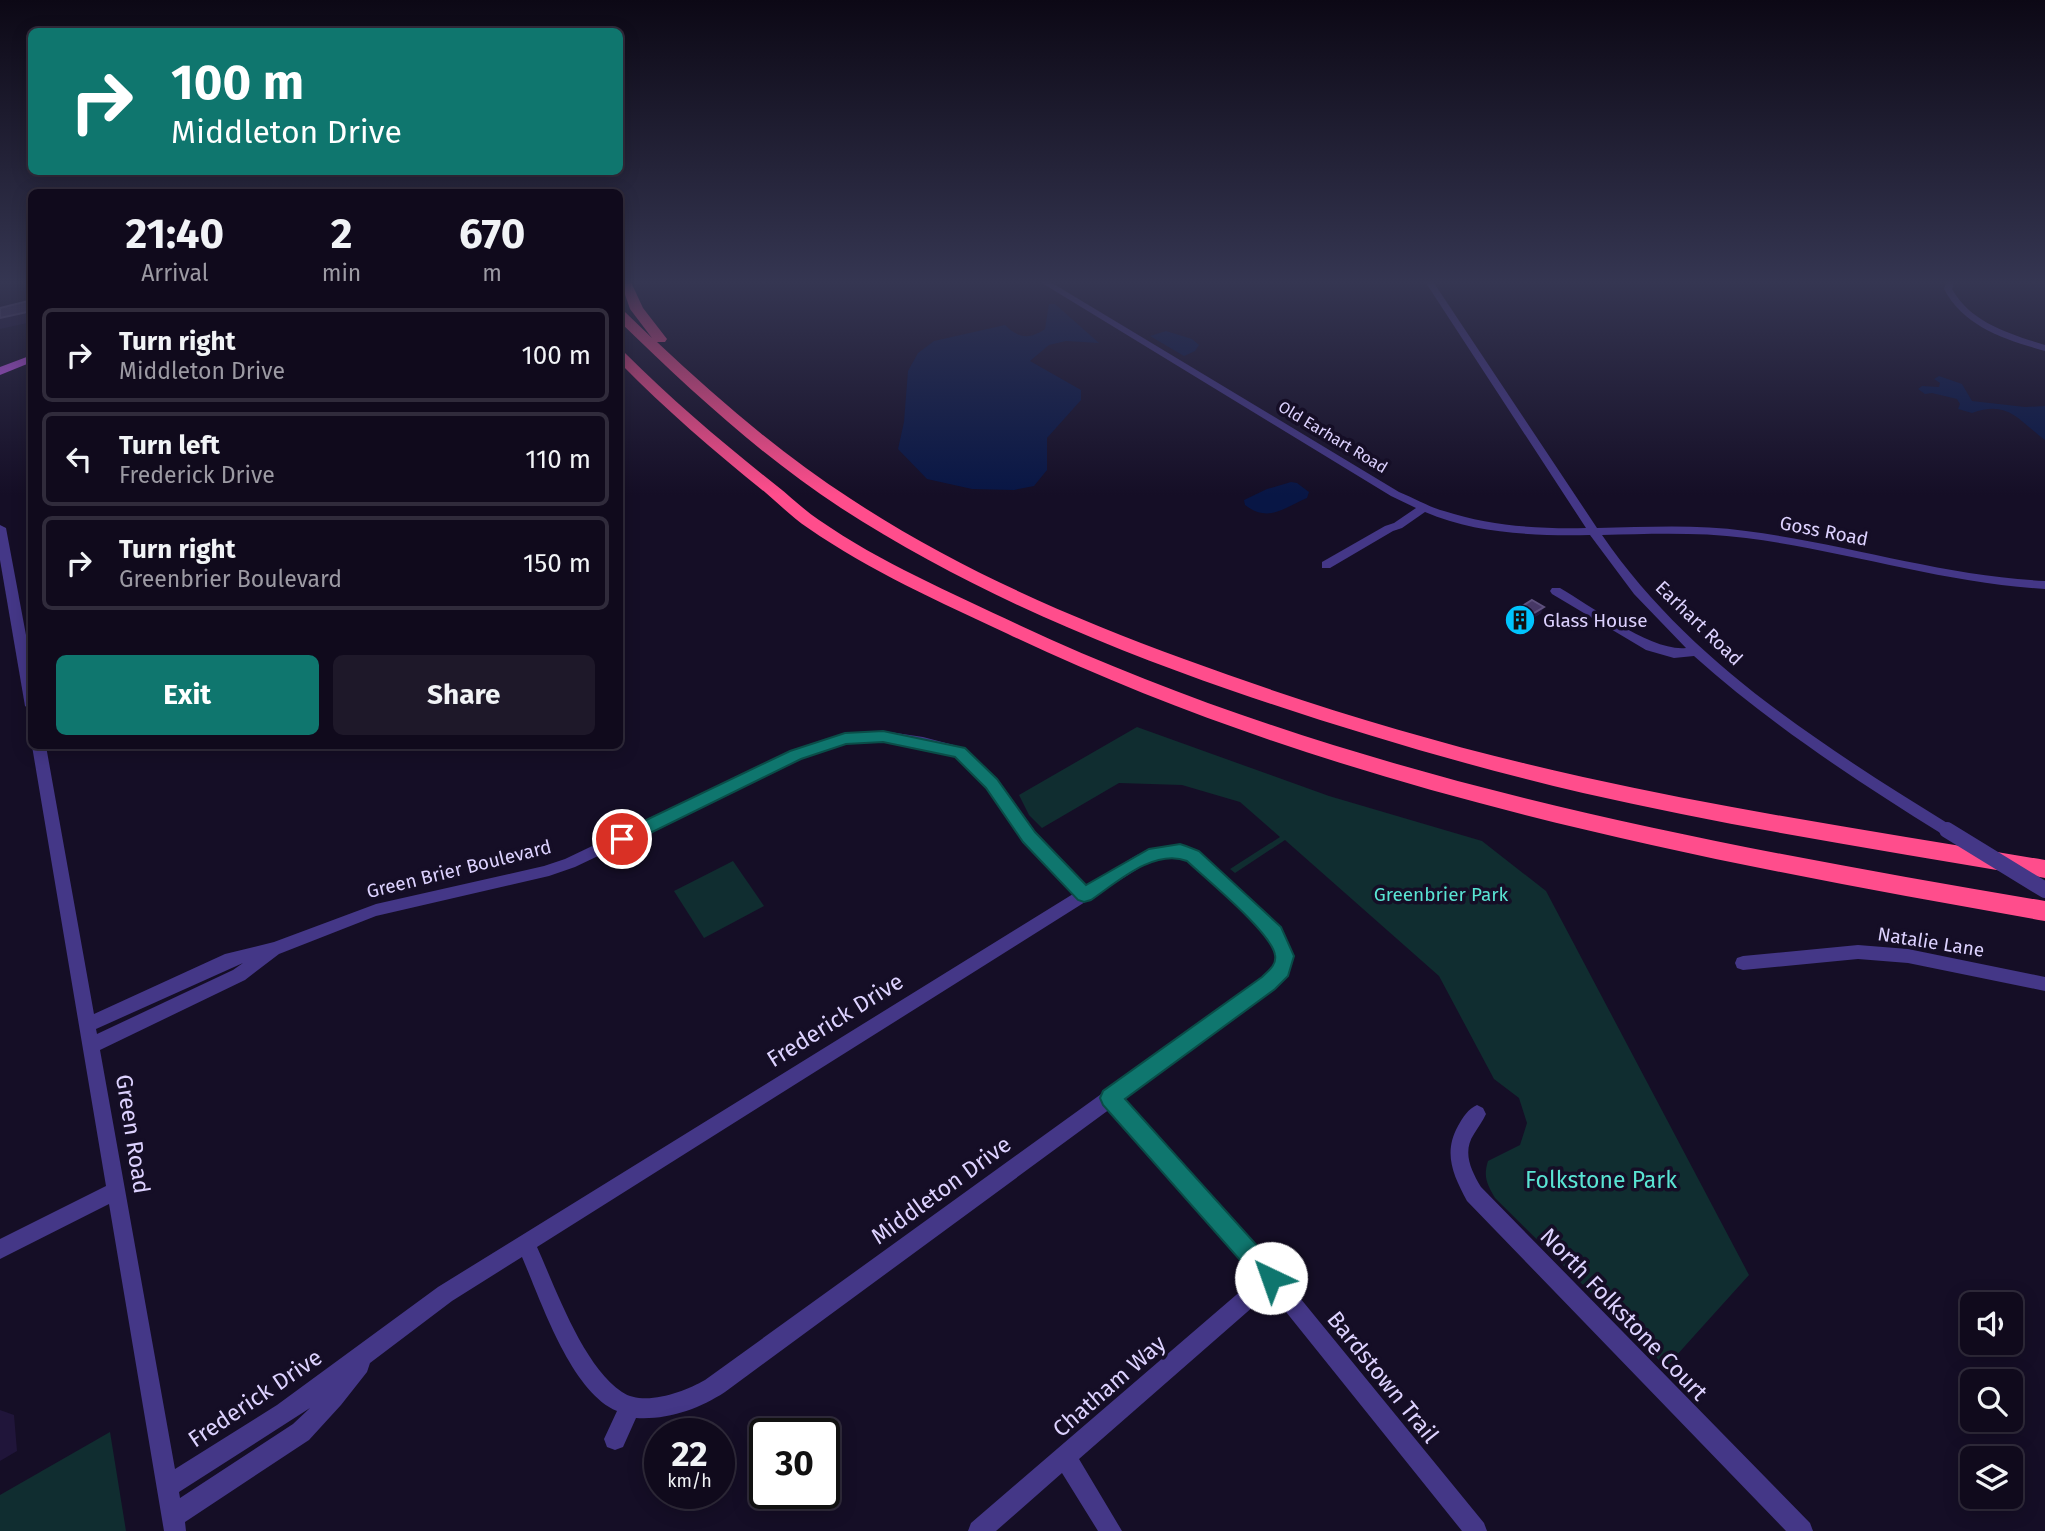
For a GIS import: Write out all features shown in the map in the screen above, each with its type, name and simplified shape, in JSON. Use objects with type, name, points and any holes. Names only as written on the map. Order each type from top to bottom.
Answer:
[{"type":"highway","points":[[660,351],[777,455],[845,504],[943,560],[1109,637],[1267,695],[1462,755],[1584,785],[1708,811],[2045,869]]},
{"type":"highway","points":[[673,351],[722,408]]},
{"type":"highway","points":[[623,359],[713,445],[816,527]]},
{"type":"highway","points":[[623,375],[709,453],[783,508],[902,574],[1060,652],[1206,711],[1347,759],[1465,793],[1604,828],[1745,857],[2045,911]]},
{"type":"main road","points":[[0,370],[28,360]]},
{"type":"street","name":"Old Earhart Road","points":[[1160,351],[1418,506],[1464,522],[1498,529],[1545,534],[1594,532]]},
{"type":"street","name":"Earhart Road","points":[[1475,351],[1623,574],[1697,651],[1798,733],[2045,890]]},
{"type":"street","points":[[1326,565],[1389,528],[1398,526],[1418,506]]},
{"type":"street","points":[[0,528],[28,684]]},
{"type":"street","name":"Goss Road","points":[[1594,532],[1693,530],[1743,534],[1941,572],[2045,585]]},
{"type":"street","points":[[1556,591],[1650,647],[1674,654],[1697,651]]},
{"type":"street","name":"Green Brier Boulevard","points":[[87,1025],[231,959],[276,948],[376,910],[516,879],[570,863],[796,755],[845,738],[883,736],[960,752],[992,784],[1029,837],[1084,895]]},
{"type":"street","name":"Green Road","points":[[40,749],[173,1524]]},
{"type":"street","name":"Frederick Drive","points":[[167,1487],[285,1413],[444,1294],[1142,859],[1156,853],[1180,851],[1193,856],[1275,932],[1285,956],[1282,970],[1268,983]]},
{"type":"street","name":"Green Brier Boulevard","points":[[92,1045],[239,975],[276,948]]},
{"type":"street","name":"Natalie Lane","points":[[1743,963],[1858,952],[1908,956],[2045,984]]},
{"type":"street","name":"Middleton Drive","points":[[630,1407],[664,1406],[700,1395],[746,1365],[1268,983]]},
{"type":"street","name":"Bardstown Trail","points":[[1111,1098],[1271,1278],[1476,1531]]},
{"type":"street","name":"North Folkstone Court","points":[[1477,1114],[1462,1133],[1459,1154],[1461,1173],[1474,1194],[1802,1531]]},
{"type":"street","points":[[0,1249],[115,1191]]},
{"type":"street","points":[[526,1244],[577,1356],[594,1382],[630,1407],[615,1439]]},
{"type":"street","name":"Chatham Way","points":[[979,1531],[1066,1459],[1271,1278]]},
{"type":"street","name":"Frederick Drive","points":[[173,1524],[301,1432],[334,1398],[371,1351]]},
{"type":"street","points":[[1066,1459],[1111,1531]]},
{"type":"green space","name":"Folkstone Park","points":[[1137,727],[1329,796],[1482,841],[1546,891],[1749,1275],[1666,1367],[1495,1198],[1487,1180],[1488,1161],[1520,1145],[1527,1123],[1519,1098],[1494,1079],[1439,976],[1285,840],[1235,873],[1230,869],[1280,837],[1240,802],[1182,785],[1119,783],[1042,828],[1029,815],[1019,795]]},
{"type":"green space","points":[[733,861],[764,906],[704,938],[674,891]]},
{"type":"green space","points":[[110,1432],[126,1531],[0,1531],[0,1495]]},
{"type":"shaded area","points":[[1041,351],[1030,361],[1081,390],[1081,400],[1047,438],[1047,470],[1034,486],[1014,490],[972,489],[927,479],[898,449],[904,422],[908,371],[918,353]]},
{"type":"shaded area","points":[[1176,351],[1194,351],[1184,356]]},
{"type":"shaded area","points":[[1939,376],[1962,384],[1972,401],[2025,407],[2045,406],[2045,440],[2004,410],[1972,413],[1958,409],[1960,404],[1957,399],[1925,394],[1918,389],[1922,386],[1939,387],[1940,383],[1934,379]]},
{"type":"shaded area","points":[[1291,482],[1309,492],[1307,498],[1269,513],[1261,513],[1245,505],[1244,500]]},
{"type":"building","points":[[1532,600],[1544,607],[1519,622],[1508,615]]},
{"type":"place","name":"Glass House","points":[[1520,620]]},
{"type":"route","points":[[622,839],[796,755],[845,738],[883,736],[923,742],[960,752],[992,784],[1029,837],[1084,895],[1156,853],[1180,851],[1193,856],[1275,932],[1285,956],[1282,970],[1111,1098],[1271,1278]]},
{"type":"park label","name":"Greenbrier Park","points":[[1441,894]]}]
